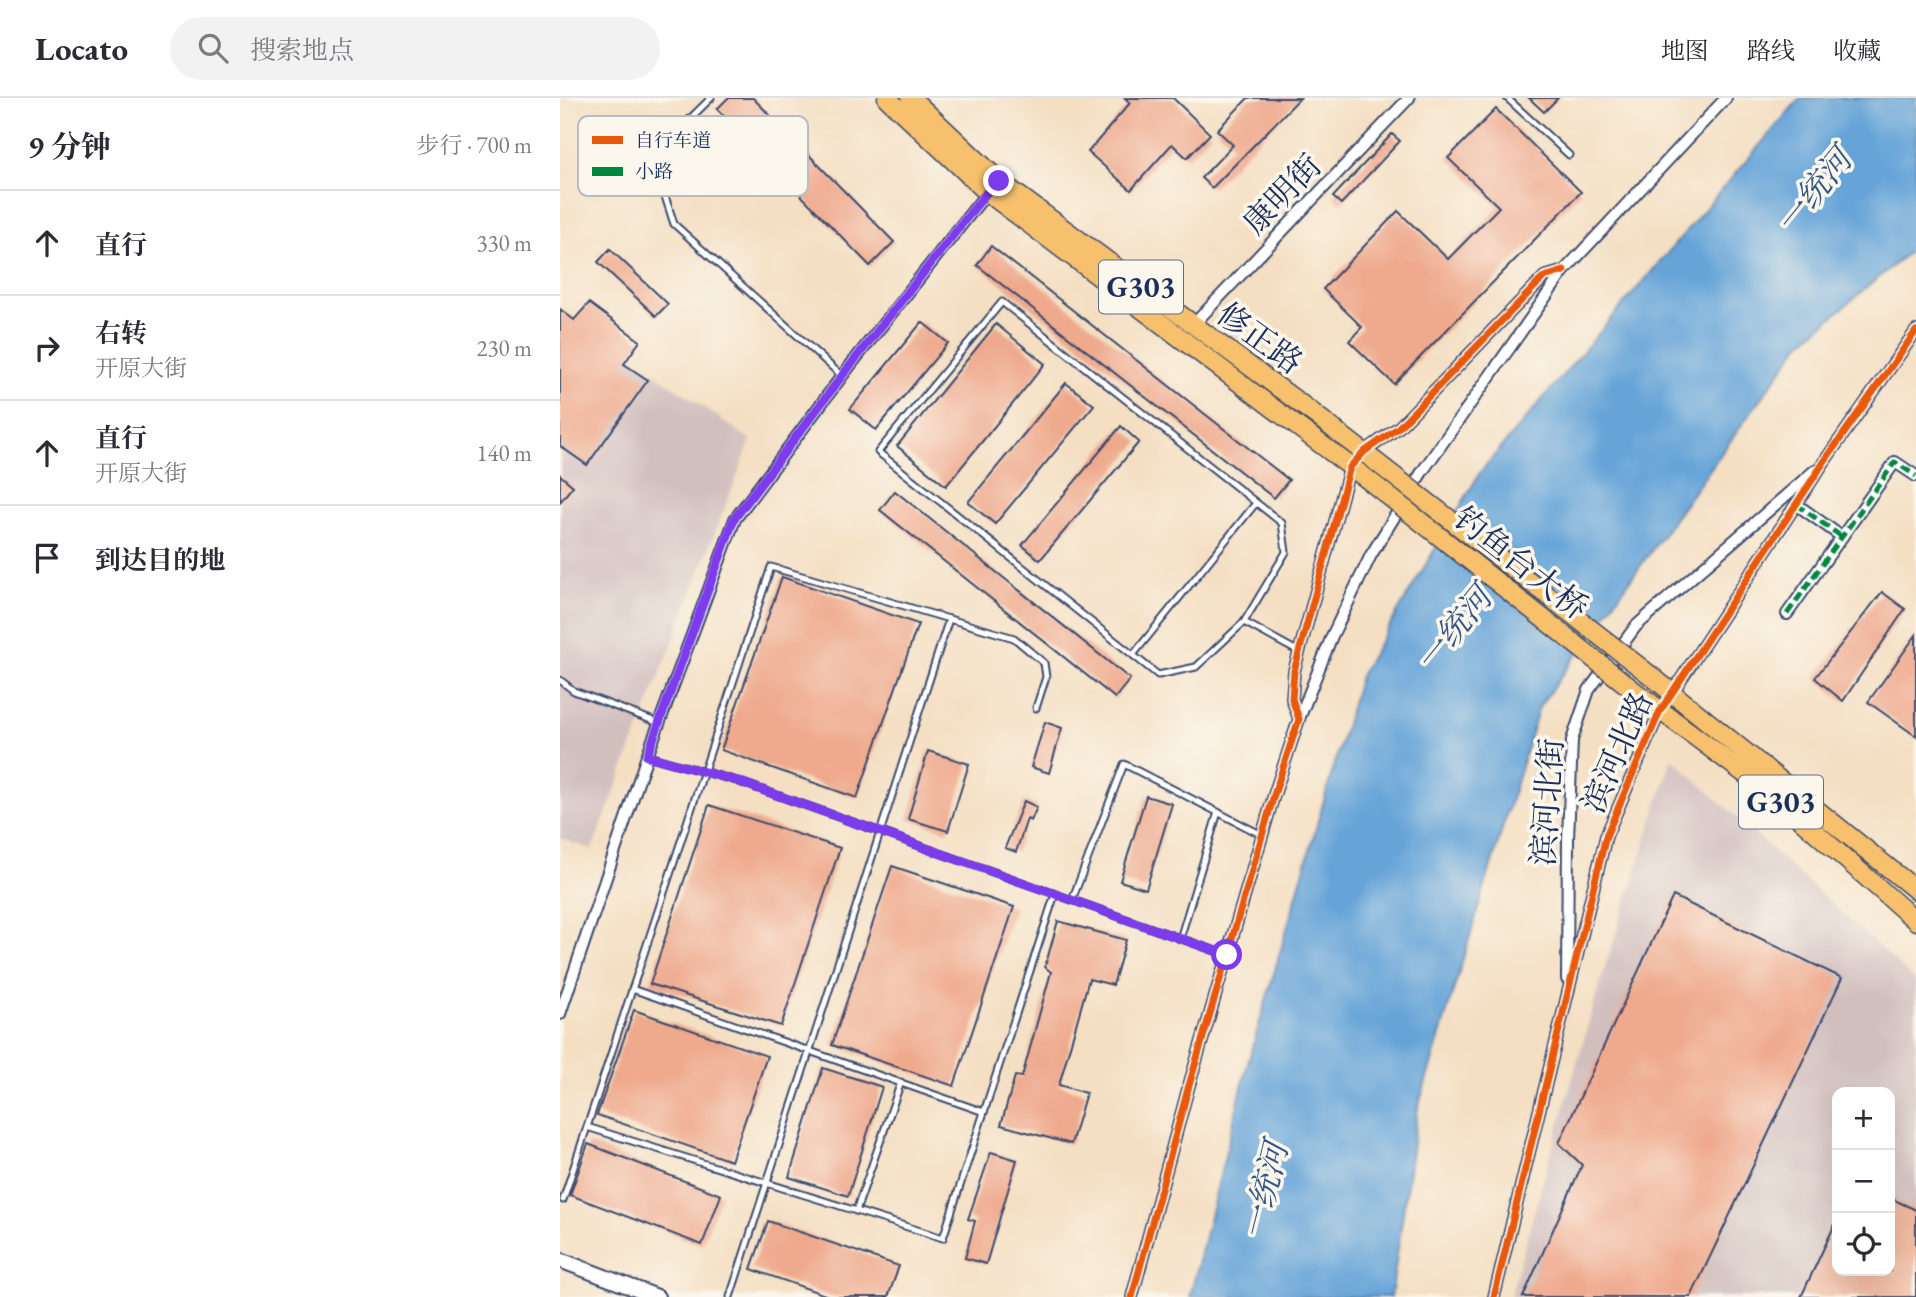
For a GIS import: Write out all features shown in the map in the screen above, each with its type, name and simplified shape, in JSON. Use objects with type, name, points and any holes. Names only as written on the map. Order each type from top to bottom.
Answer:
[{"type":"highway","name":"修正路","points":[[887,98],[993,187],[1350,467]]},
{"type":"highway","name":"修正路","points":[[911,98],[993,187],[1193,325],[1364,452],[1672,691]]},
{"type":"highway","name":"钓鱼台大桥","points":[[1350,467],[1660,711]]},
{"type":"highway","name":"G303","points":[[1672,691],[1916,890]]},
{"type":"highway","name":"G303","points":[[1660,711],[1772,794],[1916,921]]},
{"type":"street","name":"康明街","points":[[1193,325],[1409,98]]},
{"type":"street","points":[[1132,1297],[1227,955],[1299,719],[1332,636],[1371,555],[1422,472],[1564,271],[1726,98]]},
{"type":"street","points":[[560,1014],[647,756],[734,519],[993,187]]},
{"type":"street","points":[[1299,719],[1292,699],[1294,671],[1350,467],[1364,452],[1399,427],[1544,277],[1564,271]]},
{"type":"street","name":"滨河北路","points":[[1494,1297],[1606,836],[1660,711],[1824,462],[1916,331]]},
{"type":"street","name":"滨河北街","points":[[1567,996],[1572,740],[1590,690],[1636,626],[1824,462]]},
{"type":"street","points":[[1787,614],[1895,463],[1916,476]]},
{"type":"street","points":[[1797,504],[1842,537]]},
{"type":"street","points":[[560,1260],[657,1297]]},
{"type":"lane","points":[[693,116],[711,98]]},
{"type":"lane","points":[[1507,98],[1569,155]]},
{"type":"lane","points":[[665,196],[674,224],[843,377]]},
{"type":"lane","points":[[1002,302],[1282,523],[1286,552],[1244,622],[1196,667],[1158,676],[878,452],[1002,302]]},
{"type":"lane","points":[[1133,655],[1256,503]]},
{"type":"lane","points":[[563,1200],[771,567],[1014,638],[1044,663],[1046,677],[1035,708]]},
{"type":"lane","points":[[730,1297],[950,619]]},
{"type":"lane","points":[[1244,622],[1299,652]]},
{"type":"lane","points":[[560,680],[574,691],[659,723]]},
{"type":"lane","points":[[647,756],[737,781],[1227,955]]},
{"type":"lane","points":[[1072,900],[1125,764],[1262,835]]},
{"type":"lane","points":[[1180,939],[1217,812]]},
{"type":"lane","points":[[587,1127],[943,1238],[1055,894]]},
{"type":"lane","points":[[632,989],[984,1112]]},
{"type":"lane","points":[[856,1211],[901,1082]]},
{"type":"shaded area","points":[[569,314],[751,440],[592,850],[560,838],[560,326]]},
{"type":"shaded area","points":[[1672,758],[1916,981],[1916,1297],[1510,1297],[1597,993]]},
{"type":"water","name":"一统河","points":[[1800,98],[1916,98],[1916,246],[1800,344],[1539,707],[1418,1108],[1391,1297],[1190,1297],[1248,1063],[1360,676],[1481,471]]},
{"type":"building","points":[[728,98],[753,98],[771,116],[724,116],[717,109]]},
{"type":"building","points":[[1125,98],[1173,98],[1210,134],[1187,158],[1172,144],[1131,190],[1088,152],[1130,103]]},
{"type":"building","points":[[1248,98],[1300,98],[1212,188],[1201,178],[1233,145],[1217,130]]},
{"type":"building","points":[[1529,98],[1558,98],[1544,112]]},
{"type":"building","points":[[1496,109],[1581,192],[1394,384],[1349,341],[1362,327],[1323,289],[1398,211],[1448,259],[1499,207],[1448,158]]},
{"type":"building","points":[[1392,134],[1400,141],[1341,204],[1333,197]]},
{"type":"building","points":[[808,154],[894,242],[870,266],[802,196],[808,196]]},
{"type":"building","points":[[991,246],[1289,480],[1274,498],[977,265]]},
{"type":"building","points":[[610,249],[668,304],[656,316],[598,262]]},
{"type":"building","points":[[589,303],[640,341],[624,364],[648,380],[587,465],[560,446],[560,309],[574,320]]},
{"type":"building","points":[[922,322],[948,343],[876,430],[850,409]]},
{"type":"building","points":[[996,324],[1045,364],[946,486],[897,446]]},
{"type":"building","points":[[1066,383],[1094,405],[995,524],[968,502]]},
{"type":"building","points":[[1121,426],[1139,442],[1040,560],[1022,545]]},
{"type":"building","points":[[560,475],[573,486],[560,502]]},
{"type":"building","points":[[895,491],[1130,679],[1115,698],[880,510]]},
{"type":"building","points":[[782,577],[918,624],[857,798],[721,750]]},
{"type":"building","points":[[1882,592],[1905,609],[1843,701],[1815,678]]},
{"type":"building","points":[[1916,635],[1916,736],[1868,702]]},
{"type":"building","points":[[1045,722],[1062,728],[1049,773],[1031,767]]},
{"type":"building","points":[[928,751],[969,764],[948,831],[908,819]]},
{"type":"building","points":[[1146,796],[1172,804],[1146,889],[1120,881]]},
{"type":"building","points":[[1024,801],[1037,807],[1031,821],[1027,819],[1016,852],[1005,848]]},
{"type":"building","points":[[709,805],[840,848],[781,1026],[650,984]]},
{"type":"building","points":[[892,866],[1014,907],[954,1086],[832,1045]]},
{"type":"building","points":[[1673,896],[1842,978],[1691,1297],[1523,1297],[1582,1165],[1559,1143]]},
{"type":"building","points":[[1058,921],[1126,940],[1113,985],[1089,979],[1059,1085],[1086,1093],[1071,1144],[1001,1125],[1015,1076],[1022,1077],[1051,972],[1045,967]]},
{"type":"building","points":[[634,1010],[767,1056],[731,1161],[597,1115]]},
{"type":"building","points":[[823,1068],[882,1087],[848,1196],[789,1177]]},
{"type":"building","points":[[588,1144],[721,1195],[702,1245],[570,1195]]},
{"type":"building","points":[[991,1152],[1017,1160],[986,1264],[965,1258],[975,1221],[968,1219]]},
{"type":"building","points":[[1895,1200],[1916,1210],[1916,1297],[1801,1297],[1832,1231],[1832,1276],[1895,1276]]},
{"type":"building","points":[[768,1221],[899,1266],[888,1297],[831,1297],[751,1269]]},
{"type":"marked path","points":[[1787,614],[1895,462],[1916,476]]},
{"type":"marked path","points":[[1796,504],[1842,537]]},
{"type":"cycle path","points":[[1132,1297],[1188,1089],[1274,795],[1299,719],[1292,699],[1294,671],[1350,467],[1364,452],[1399,427],[1544,277],[1564,271]]},
{"type":"cycle path","points":[[1494,1297],[1606,836],[1660,711],[1824,462],[1916,331]]},
{"type":"route","points":[[999,181],[987,192],[842,376],[734,519],[647,756],[737,781],[1227,955]]}]
